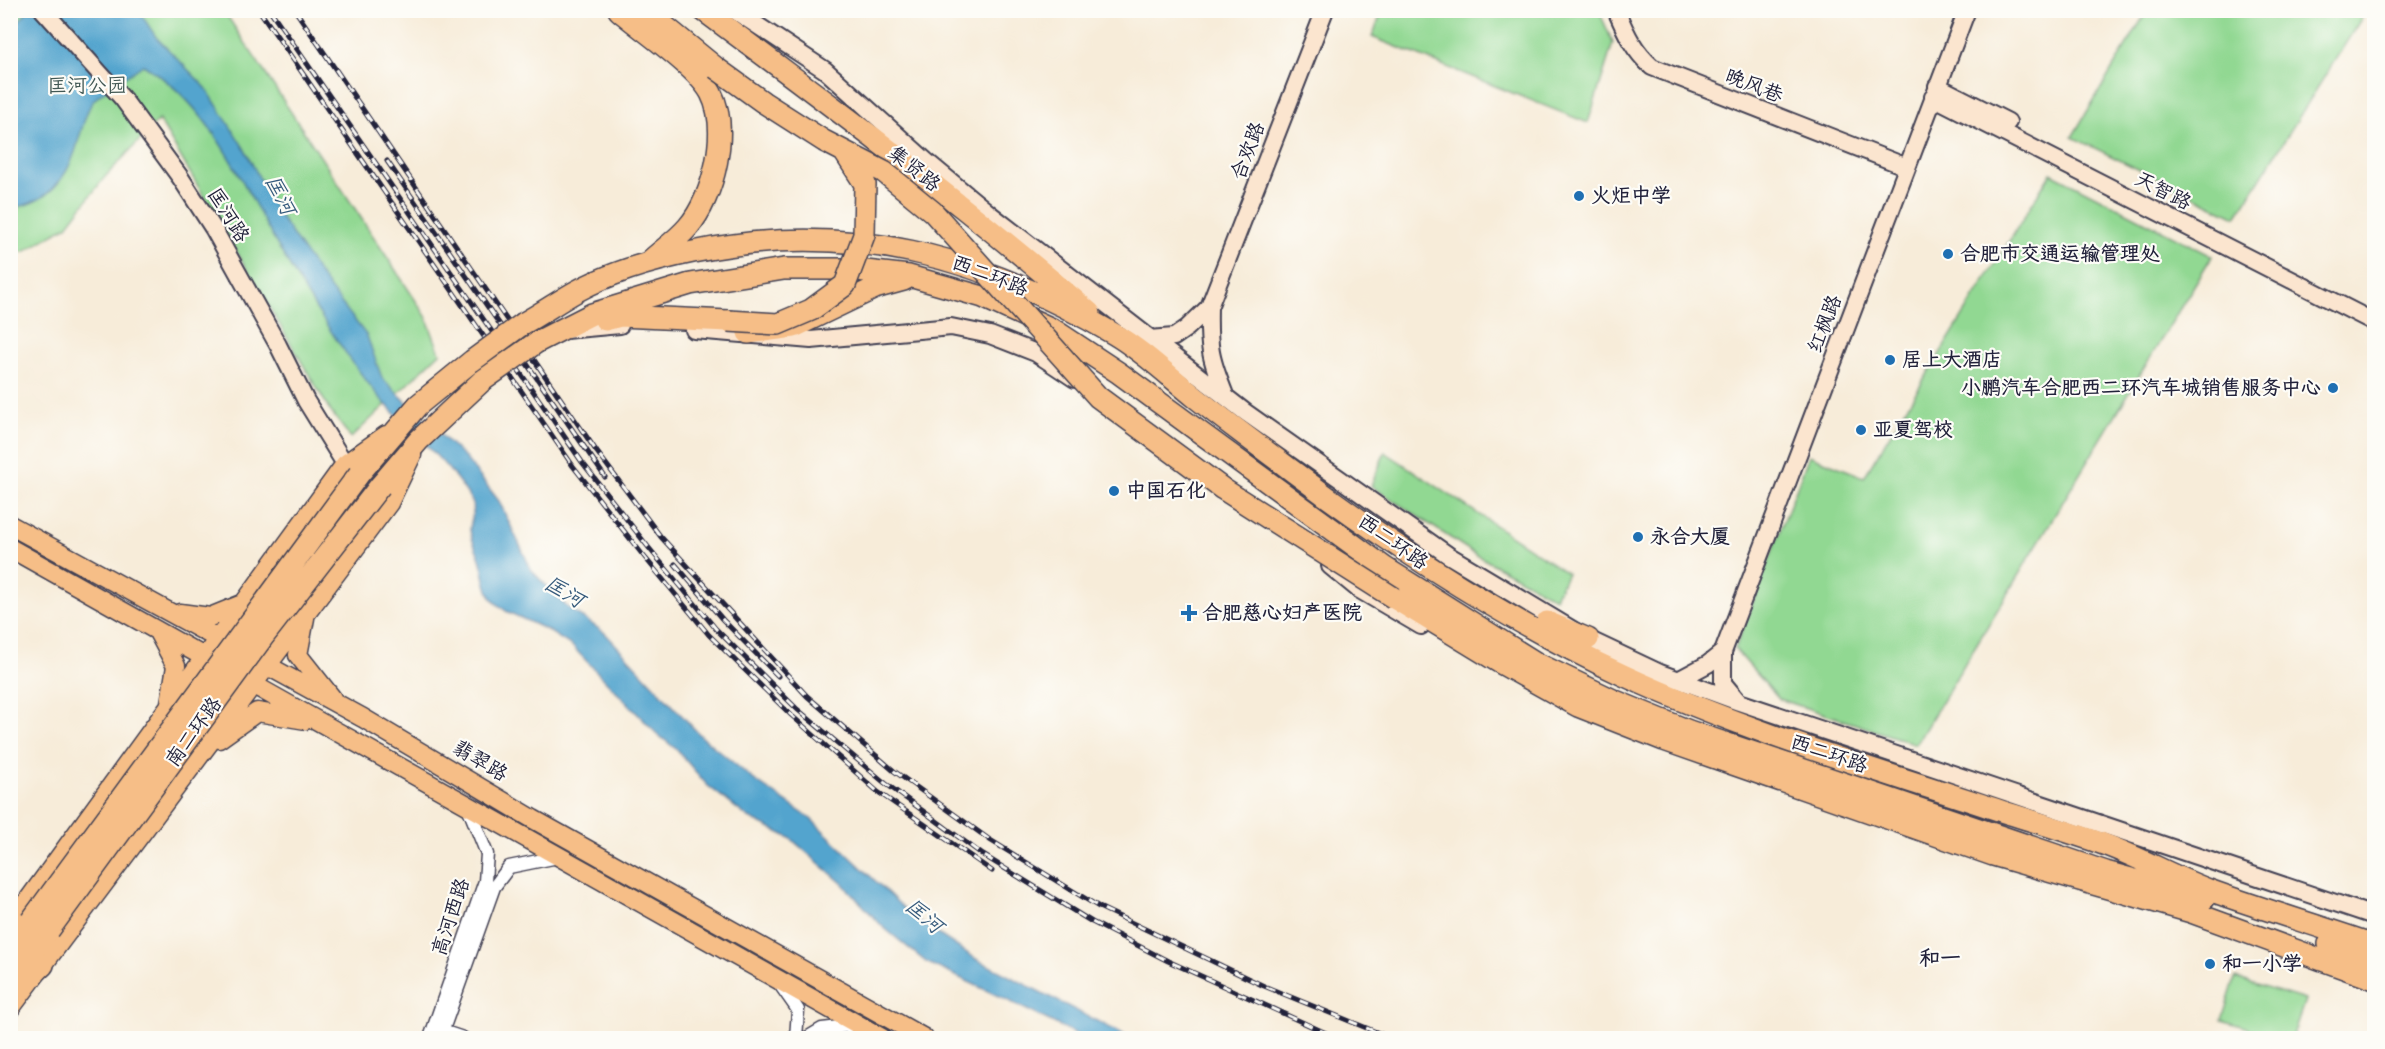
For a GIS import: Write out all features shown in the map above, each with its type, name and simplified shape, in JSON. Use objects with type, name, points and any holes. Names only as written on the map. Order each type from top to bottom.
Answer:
[{"type":"highway","points":[[619,10],[696,73],[710,93],[718,113],[719,155],[707,195],[688,227],[647,264]]},
{"type":"highway","points":[[645,10],[824,141],[884,172],[933,212],[1098,398],[1223,489],[1394,598],[1534,662]]},
{"type":"highway","points":[[558,331],[620,316],[778,324],[811,310],[845,285],[864,235],[865,184],[832,133],[718,62],[668,10]]},
{"type":"highway","name":"集贤路","points":[[703,10],[945,193],[1024,256],[1118,337]]},
{"type":"highway","points":[[945,193],[1034,248]]},
{"type":"highway","name":"西二环路","points":[[418,405],[524,323],[579,290],[647,264],[724,246],[781,240],[874,244],[919,251],[960,263],[1011,283],[1118,337],[1246,437],[1448,581],[1513,618],[1623,675],[1729,720],[2107,846],[2285,922]]},
{"type":"highway","name":"西二环路","points":[[439,422],[482,381],[537,342],[592,314],[690,284],[784,269],[848,269],[920,279],[983,297],[1054,330],[1119,373],[1385,567],[1534,662],[1613,700],[1689,731],[2106,872],[2285,922]]},
{"type":"highway","points":[[747,333],[794,327],[875,288],[897,281],[920,279]]},
{"type":"highway","name":"南二环路","points":[[10,980],[40,926],[352,469],[397,428],[418,405]]},
{"type":"highway","name":"南二环路","points":[[10,949],[40,926],[380,486],[419,440],[439,422]]},
{"type":"highway","points":[[1448,581],[1588,639]]},
{"type":"highway","name":"西二环路","points":[[1394,598],[1499,662],[1578,706],[1664,740],[1993,855],[2191,912],[2374,979]]},
{"type":"highway","points":[[2106,872],[2191,912]]},
{"type":"highway","points":[[2285,922],[2374,945]]},
{"type":"highway","points":[[2285,922],[2374,961]]},
{"type":"highway","points":[[10,995],[43,965]]},
{"type":"main road","points":[[10,1009],[389,503],[419,440]]},
{"type":"main road","points":[[10,925],[244,603],[352,469]]},
{"type":"main road","name":"翡翠路","points":[[10,525],[337,704],[533,819],[924,1038]]},
{"type":"main road","points":[[10,548],[882,1038]]},
{"type":"main road","points":[[166,610],[210,617],[244,603]]},
{"type":"main road","points":[[306,614],[298,655],[337,704]]},
{"type":"main road","points":[[158,632],[176,666],[170,706]]},
{"type":"main road","points":[[206,748],[257,712],[316,721]]},
{"type":"street","name":"匡河路","points":[[43,10],[123,99],[213,228],[306,400],[352,469]]},
{"type":"street","points":[[734,10],[825,70],[926,161],[1149,339],[1261,424],[1448,555],[1588,639],[1677,680],[1739,702],[2374,916]]},
{"type":"street","name":"合欢路","points":[[1209,307],[1325,10]]},
{"type":"street","name":"晚风巷","points":[[1616,10],[1628,39],[1638,54],[1652,67],[1907,167]]},
{"type":"street","name":"红枫路","points":[[1723,652],[1966,10]]},
{"type":"street","name":"天智路","points":[[1935,92],[2374,309]]},
{"type":"street","name":"天智路","points":[[1935,92],[2374,322]]},
{"type":"street","points":[[1149,339],[1174,337],[1209,307]]},
{"type":"street","points":[[1209,307],[1209,350],[1226,396]]},
{"type":"street","points":[[558,331],[619,325],[747,333],[811,340],[951,327],[990,335],[1036,353],[1202,464],[1358,589],[1474,657],[1499,662]]},
{"type":"street","points":[[1677,680],[1708,664],[1723,652]]},
{"type":"street","points":[[1723,652],[1723,683],[1739,702]]},
{"type":"street","name":"高河西路","points":[[430,1038],[485,880],[487,854],[468,807]]},
{"type":"street","name":"高河西路","points":[[441,1035],[494,886],[509,867],[558,858]]},
{"type":"street","points":[[777,980],[798,1010],[796,1038]]},
{"type":"street","points":[[807,1038],[822,1029],[857,1024]]},
{"type":"street","points":[[441,1035],[463,1038]]},
{"type":"green space","name":"匡河公园","points":[[11,11],[224,11],[426,316],[440,353],[351,438],[331,412],[159,120],[104,178],[67,226],[24,252],[11,252]]},
{"type":"green space","points":[[1382,11],[1599,11],[1613,43],[1588,123],[1372,37]]},
{"type":"green space","points":[[2147,11],[2366,11],[2236,217],[2072,137]]},
{"type":"green space","points":[[2051,173],[2212,256],[1916,744],[1779,699],[1735,649],[1809,455],[1864,477]]},
{"type":"green space","points":[[1385,452],[1567,573],[1555,598],[1478,556],[1371,486]]},
{"type":"green space","points":[[2235,978],[2305,1000],[2292,1038],[2279,1038],[2222,1020]]},
{"type":"water","points":[[28,11],[139,11],[156,37],[206,88],[244,148],[277,212],[325,282],[367,336],[382,378],[466,459],[499,501],[532,571],[566,606],[605,633],[701,736],[753,779],[811,819],[915,919],[976,959],[1130,1038],[1084,1038],[926,962],[883,927],[843,884],[790,838],[749,818],[707,785],[676,749],[657,734],[572,646],[547,630],[506,611],[495,602],[488,590],[481,561],[472,540],[470,526],[473,504],[461,484],[384,402],[347,354],[323,320],[279,248],[223,147],[188,101],[167,81],[143,65],[98,96],[89,108],[70,164],[57,185],[37,200],[11,208],[10,31]]},
{"type":"railway","points":[[259,10],[573,466],[709,635],[791,715],[878,792],[992,871]]},
{"type":"railway","points":[[270,10],[582,462],[716,629],[797,709],[885,783],[983,855],[1092,922],[1168,961],[1337,1038]]},
{"type":"railway","points":[[295,10],[597,452],[661,537],[807,696],[894,771],[990,840],[1099,907],[1264,986],[1391,1038]]},
{"type":"railway","points":[[387,161],[605,477]]},
{"type":"railway","points":[[675,564],[723,620],[778,676]]},
{"type":"place","name":"火炬中学","points":[[1579,196]]},
{"type":"place","name":"合肥市交通运输管理处","points":[[1948,254]]},
{"type":"place","name":"居上大酒店","points":[[1890,360]]},
{"type":"place","name":"小鹏汽车合肥西二环汽车城销售服务中心","points":[[2333,388]]},
{"type":"place","name":"亚夏驾校","points":[[1861,430]]},
{"type":"place","name":"中国石化","points":[[1114,491]]},
{"type":"place","name":"永合大厦","points":[[1638,537]]},
{"type":"place","name":"合肥慈心妇产医院","points":[[1189,613]]},
{"type":"place","name":"和一小学","points":[[2210,964]]},
{"type":"district","name":"和一","points":[[1940,958]]},
{"type":"water label","name":"匡河","points":[[280,195]]},
{"type":"water label","name":"匡河","points":[[564,592]]},
{"type":"water label","name":"匡河","points":[[924,916]]}]
